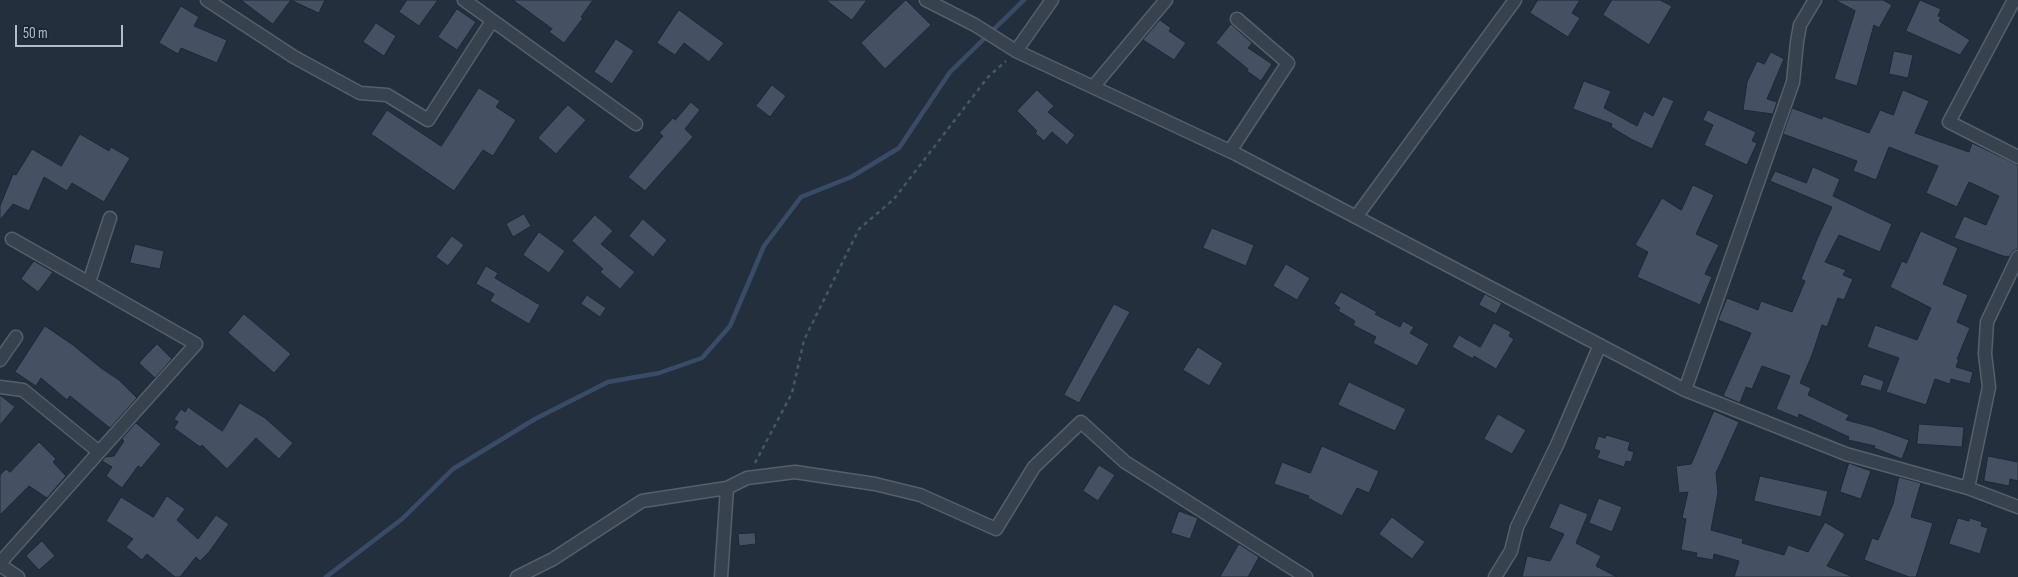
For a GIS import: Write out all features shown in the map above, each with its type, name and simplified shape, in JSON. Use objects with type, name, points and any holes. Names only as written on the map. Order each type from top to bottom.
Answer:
[{"type":"street","points":[[207,0],[294,57],[360,93],[387,95],[428,120],[492,21]]},
{"type":"street","points":[[464,0],[636,124]]},
{"type":"street","points":[[926,0],[975,24],[1016,51],[1230,152],[1685,390],[1846,454],[1968,488],[2018,507]]},
{"type":"street","points":[[1016,51],[1052,0]]},
{"type":"street","points":[[1093,87],[1166,0]]},
{"type":"street","points":[[1356,217],[1515,0]]},
{"type":"street","points":[[1685,390],[1793,82],[1800,25],[1815,0]]},
{"type":"street","points":[[2014,0],[1949,122],[2018,157]]},
{"type":"street","points":[[1230,152],[1288,63],[1237,19]]},
{"type":"street","points":[[89,282],[110,218]]},
{"type":"street","points":[[12,239],[196,344],[0,564],[18,577]]},
{"type":"street","points":[[1968,488],[1989,387],[1985,354],[1986,322],[2018,257]]},
{"type":"street","points":[[0,360],[16,337]]},
{"type":"street","points":[[1495,577],[1511,551],[1517,527],[1557,445],[1600,345]]},
{"type":"street","points":[[0,387],[23,390],[99,452]]},
{"type":"street","points":[[517,577],[553,559],[642,501],[727,488],[747,478],[795,472],[875,484],[920,495],[996,529],[1034,468],[1081,422],[1126,462],[1306,577]]},
{"type":"street","points":[[721,577],[727,488]]},
{"type":"path","points":[[747,478],[792,393],[804,340],[860,229],[894,199],[988,77],[1016,51]]},
{"type":"building","points":[[241,0],[291,0],[273,24]]},
{"type":"building","points":[[291,0],[325,0],[319,13]]},
{"type":"building","points":[[407,0],[438,0],[419,26],[399,12]]},
{"type":"building","points":[[513,0],[593,0],[581,17],[583,18],[564,43],[549,32],[552,29]]},
{"type":"building","points":[[826,0],[867,0],[852,20]]},
{"type":"building","points":[[906,0],[931,25],[885,69],[861,43]]},
{"type":"building","points":[[1538,0],[1580,0],[1572,13],[1580,18],[1568,37],[1530,13]]},
{"type":"building","points":[[1612,0],[1660,0],[1672,6],[1649,45],[1603,15]]},
{"type":"building","points":[[1835,0],[1883,0],[1892,5],[1879,28],[1874,25],[1857,86],[1834,79],[1855,11]]},
{"type":"building","points":[[1920,0],[1941,9],[1938,16],[1941,17],[1939,21],[1970,40],[1960,55],[1906,31]]},
{"type":"building","points":[[181,6],[199,17],[194,26],[227,40],[217,63],[181,48],[178,54],[159,43]]},
{"type":"building","points":[[457,9],[476,22],[457,50],[438,37]]},
{"type":"building","points":[[679,10],[724,43],[709,62],[684,43],[675,55],[657,43]]},
{"type":"building","points":[[1160,20],[1171,28],[1169,31],[1186,43],[1174,60],[1143,40]]},
{"type":"building","points":[[376,23],[396,36],[384,56],[363,42]]},
{"type":"building","points":[[1231,24],[1252,43],[1248,48],[1272,64],[1261,81],[1216,43]]},
{"type":"building","points":[[616,39],[634,51],[612,84],[594,72]]},
{"type":"building","points":[[1894,51],[1913,55],[1908,78],[1889,74]]},
{"type":"building","points":[[1771,52],[1784,59],[1767,99],[1777,102],[1773,114],[1743,110],[1747,82],[1757,61],[1764,64]]},
{"type":"building","points":[[1584,81],[1611,91],[1604,108],[1637,126],[1644,111],[1653,116],[1663,96],[1674,101],[1652,149],[1611,127],[1612,124],[1573,109]]},
{"type":"building","points":[[772,85],[786,96],[770,117],[756,106]]},
{"type":"building","points":[[479,88],[500,101],[496,107],[516,120],[493,156],[483,150],[454,191],[371,134],[387,110],[441,146]]},
{"type":"building","points":[[1037,90],[1054,106],[1048,112],[1075,135],[1067,145],[1052,132],[1044,141],[1017,111]]},
{"type":"building","points":[[1903,90],[1929,101],[1915,133],[1969,152],[1972,143],[2018,165],[2018,249],[2013,251],[2009,257],[1954,238],[1964,216],[1986,225],[1999,196],[1969,182],[1957,207],[1926,193],[1938,166],[1889,147],[1876,180],[1853,171],[1857,161],[1783,134],[1792,108],[1822,119],[1823,116],[1869,133],[1880,110],[1893,115]]},
{"type":"building","points":[[691,102],[700,110],[685,129],[693,137],[645,191],[628,177],[663,136],[659,133],[673,118],[675,120]]},
{"type":"building","points":[[568,105],[586,120],[556,154],[538,138]]},
{"type":"building","points":[[1708,110],[1756,132],[1752,141],[1757,143],[1747,165],[1704,145],[1713,125],[1703,120]]},
{"type":"building","points":[[80,134],[109,151],[111,147],[130,158],[104,202],[72,183],[67,191],[44,177],[29,211],[13,204],[0,220],[0,206],[13,174],[16,175],[32,149],[61,166]]},
{"type":"building","points":[[1813,167],[1840,179],[1833,196],[1892,224],[1880,252],[1839,235],[1825,262],[1846,270],[1843,275],[1853,279],[1844,300],[1838,298],[1827,327],[1822,325],[1800,383],[1811,388],[1808,395],[1849,415],[1846,420],[1909,440],[1902,459],[1874,448],[1875,446],[1848,440],[1849,437],[1799,414],[1798,418],[1776,409],[1790,376],[1762,366],[1752,389],[1746,387],[1740,403],[1723,396],[1751,333],[1718,320],[1727,298],[1758,310],[1761,301],[1792,312],[1805,281],[1801,279],[1832,207],[1770,181],[1775,171],[1806,183]]},
{"type":"building","points":[[1693,185],[1714,195],[1696,234],[1719,245],[1705,274],[1712,277],[1700,305],[1637,277],[1648,252],[1635,245],[1662,198],[1681,210]]},
{"type":"building","points":[[524,214],[531,226],[513,237],[506,224]]},
{"type":"building","points":[[595,215],[613,231],[601,244],[635,272],[620,289],[600,272],[603,269],[572,241]]},
{"type":"building","points":[[643,219],[667,240],[653,257],[629,236]]},
{"type":"building","points":[[1212,228],[1254,245],[1246,266],[1203,248]]},
{"type":"building","points":[[1921,231],[1958,248],[1943,284],[1968,295],[1957,322],[1970,328],[1957,359],[1959,359],[1956,367],[1973,372],[1970,384],[1951,379],[1950,384],[1935,379],[1926,405],[1886,392],[1899,358],[1867,347],[1875,325],[1917,340],[1931,308],[1890,287],[1902,261],[1906,263]]},
{"type":"building","points":[[539,232],[565,251],[549,273],[523,255]]},
{"type":"building","points":[[452,236],[464,245],[448,266],[436,257]]},
{"type":"building","points":[[135,244],[164,251],[160,269],[130,263]]},
{"type":"building","points":[[34,261],[53,272],[38,292],[21,279]]},
{"type":"building","points":[[1286,264],[1310,278],[1297,300],[1273,286]]},
{"type":"building","points":[[486,266],[498,273],[495,278],[540,305],[529,324],[490,301],[494,294],[476,284]]},
{"type":"building","points":[[1341,292],[1377,312],[1375,314],[1400,327],[1403,321],[1414,327],[1410,333],[1429,344],[1417,366],[1373,343],[1376,337],[1353,325],[1355,321],[1338,311],[1340,308],[1334,304]]},
{"type":"building","points":[[1485,294],[1502,303],[1496,314],[1479,305]]},
{"type":"building","points":[[587,295],[606,308],[600,317],[581,304]]},
{"type":"building","points":[[1114,304],[1130,312],[1079,403],[1064,395]]},
{"type":"building","points":[[244,314],[291,354],[274,373],[228,333]]},
{"type":"building","points":[[1494,323],[1511,332],[1509,336],[1514,339],[1496,369],[1474,356],[1473,359],[1452,347],[1459,335],[1480,347]]},
{"type":"building","points":[[45,326],[119,380],[137,398],[110,428],[70,396],[67,400],[41,378],[36,386],[15,372]]},
{"type":"building","points":[[157,344],[172,359],[155,378],[139,363]]},
{"type":"building","points":[[1198,347],[1223,363],[1209,386],[1183,370]]},
{"type":"building","points":[[1864,374],[1884,381],[1881,391],[1860,385]]},
{"type":"building","points":[[1349,382],[1406,409],[1395,431],[1338,405]]},
{"type":"building","points":[[0,395],[15,407],[0,425]]},
{"type":"building","points":[[240,403],[265,418],[293,443],[279,459],[256,438],[227,469],[202,445],[200,447],[174,428],[178,422],[174,419],[181,409],[185,412],[188,407],[222,431]]},
{"type":"building","points":[[1714,411],[1739,422],[1716,473],[1718,493],[1711,530],[1743,539],[1742,543],[1784,555],[1788,545],[1808,552],[1825,522],[1845,534],[1827,566],[1853,577],[1734,577],[1739,561],[1714,554],[1713,560],[1696,557],[1697,553],[1681,550],[1686,519],[1682,518],[1688,492],[1679,493],[1676,466],[1691,464]]},
{"type":"building","points":[[1498,414],[1526,430],[1512,454],[1484,439]]},
{"type":"building","points":[[136,423],[161,444],[141,468],[138,466],[122,488],[106,476],[112,467],[102,461],[105,457],[114,456],[124,441],[122,439]]},
{"type":"building","points":[[1919,424],[1964,427],[1962,447],[1917,444]]},
{"type":"building","points":[[1606,435],[1630,442],[1628,450],[1634,452],[1631,462],[1626,461],[1624,467],[1597,458],[1600,451],[1594,449],[1598,436],[1605,438]]},
{"type":"building","points":[[39,442],[56,459],[53,462],[66,476],[47,498],[29,486],[0,515],[0,475],[6,469],[10,472]]},
{"type":"building","points":[[1322,446],[1379,471],[1369,493],[1357,488],[1342,516],[1308,498],[1309,496],[1274,484],[1282,462],[1310,473]]},
{"type":"building","points":[[1988,456],[2018,462],[2018,481],[2010,479],[2009,486],[1984,481]]},
{"type":"building","points":[[1849,463],[1871,471],[1861,499],[1840,492]]},
{"type":"building","points":[[1099,465],[1115,475],[1098,501],[1083,491]]},
{"type":"building","points":[[1760,476],[1828,491],[1821,517],[1754,501]]},
{"type":"building","points":[[1899,477],[1921,483],[1911,517],[1933,523],[1916,577],[1909,577],[1864,560],[1872,538],[1878,540],[1893,504]]},
{"type":"building","points":[[167,496],[185,509],[177,520],[198,539],[216,515],[229,524],[209,552],[200,561],[196,557],[180,577],[175,577],[147,554],[142,560],[126,547],[133,539],[106,521],[121,497],[153,517]]},
{"type":"building","points":[[1599,498],[1622,507],[1612,532],[1589,523]]},
{"type":"building","points":[[1560,503],[1588,514],[1576,543],[1601,556],[1596,566],[1617,577],[1522,577],[1527,556],[1550,561],[1564,534],[1549,528]]},
{"type":"building","points":[[1179,511],[1198,518],[1190,539],[1171,533]]},
{"type":"building","points":[[1392,517],[1425,542],[1412,559],[1379,534]]},
{"type":"building","points":[[1958,518],[1969,521],[1970,518],[1982,522],[1981,526],[1988,528],[1980,554],[1949,544]]},
{"type":"building","points":[[755,533],[756,544],[739,546],[738,534]]},
{"type":"building","points":[[42,541],[55,556],[39,570],[26,556]]},
{"type":"building","points":[[1239,544],[1259,557],[1248,577],[1220,577]]},
{"type":"waterway","points":[[326,577],[402,519],[453,469],[535,419],[608,382],[659,373],[702,358],[730,326],[764,246],[801,197],[851,177],[899,148],[950,72],[1024,0]]}]
